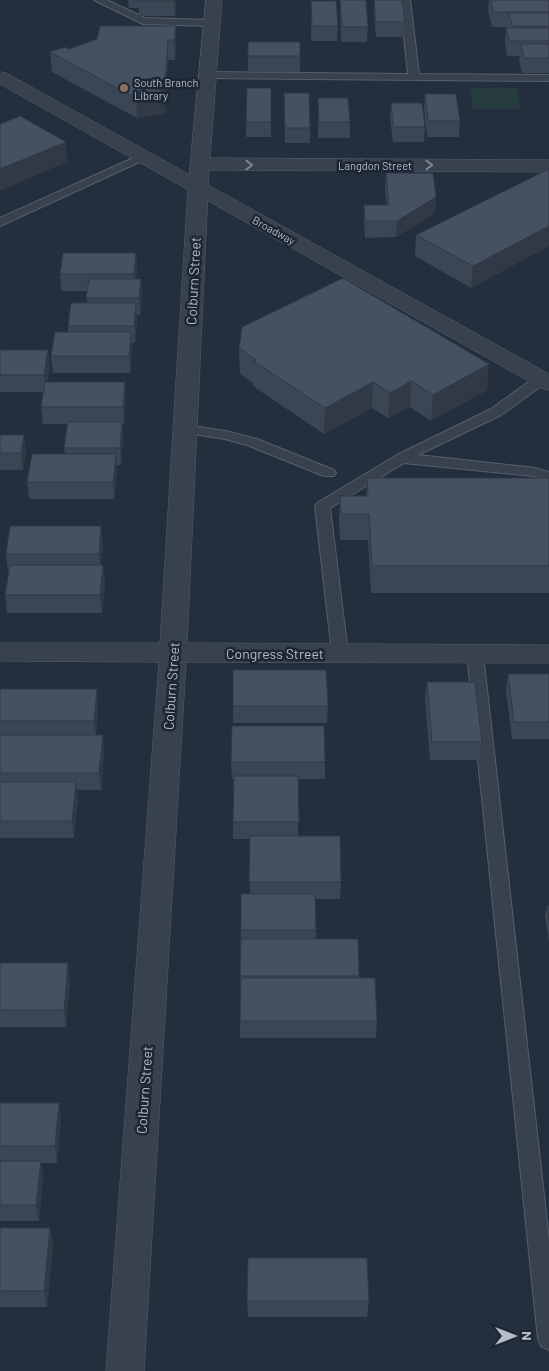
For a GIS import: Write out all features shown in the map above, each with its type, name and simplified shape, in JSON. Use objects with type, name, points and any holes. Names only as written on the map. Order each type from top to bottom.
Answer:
[{"type":"street","name":"Colburn Street","points":[[125,1371],[173,652],[199,176],[213,12]]},
{"type":"street","name":"Broadway","points":[[0,77],[142,157],[199,176],[546,381]]},
{"type":"street","name":"Langdon Street","points":[[199,176],[549,166]]},
{"type":"street","name":"Congress Street","points":[[0,652],[549,654]]},
{"type":"lane","points":[[99,0],[143,21],[213,12]]},
{"type":"lane","points":[[405,0],[414,76]]},
{"type":"lane","points":[[208,75],[549,78]]},
{"type":"lane","points":[[0,222],[142,157]]},
{"type":"lane","points":[[340,653],[322,506],[402,458],[496,412],[546,381]]},
{"type":"lane","points":[[185,429],[226,435],[252,442],[328,473]]},
{"type":"lane","points":[[402,458],[535,472],[549,477]]},
{"type":"lane","points":[[475,654],[549,1339]]},
{"type":"green space","points":[[470,88],[517,88],[521,109],[473,109]]},
{"type":"building","points":[[174,0],[174,1],[139,1]]},
{"type":"building","points":[[340,0],[366,0],[368,27],[342,27]]},
{"type":"building","points":[[374,0],[402,0],[405,22],[376,22]]},
{"type":"building","points":[[491,0],[549,0],[549,12],[493,12]]},
{"type":"building","points":[[311,1],[336,1],[338,26],[312,26]]},
{"type":"building","points":[[509,13],[549,13],[549,26],[512,26]]},
{"type":"building","points":[[100,26],[176,26],[174,40],[168,40],[165,85],[156,87],[165,93],[136,98],[50,52],[65,47],[69,49],[97,39]]},
{"type":"building","points":[[506,28],[549,28],[549,41],[509,41]]},
{"type":"building","points":[[248,42],[300,42],[300,56],[248,56]]},
{"type":"building","points":[[521,44],[549,44],[549,58],[524,58]]},
{"type":"building","points":[[247,88],[271,88],[271,122],[246,122]]},
{"type":"building","points":[[284,93],[309,93],[310,128],[285,128]]},
{"type":"building","points":[[425,94],[456,94],[460,121],[428,121]]},
{"type":"building","points":[[318,98],[348,98],[350,122],[319,122]]},
{"type":"building","points":[[391,103],[422,103],[425,127],[393,127]]},
{"type":"building","points":[[20,116],[66,142],[0,169],[0,124]]},
{"type":"building","points":[[549,169],[549,226],[473,266],[416,235]]},
{"type":"building","points":[[386,173],[433,173],[436,197],[397,221],[365,221],[364,205],[389,205]]},
{"type":"building","points":[[63,253],[136,253],[134,274],[60,274]]},
{"type":"building","points":[[343,278],[489,364],[433,395],[411,381],[390,393],[373,382],[325,408],[253,361],[256,360],[239,348],[242,327]]},
{"type":"building","points":[[89,279],[141,279],[139,298],[86,298]]},
{"type":"building","points":[[71,303],[136,303],[134,326],[68,326]]},
{"type":"building","points":[[55,332],[131,332],[129,356],[51,356]]},
{"type":"building","points":[[0,350],[48,350],[44,375],[0,375]]},
{"type":"building","points":[[45,382],[125,382],[123,407],[41,407]]},
{"type":"building","points":[[68,422],[122,422],[120,448],[64,448]]},
{"type":"building","points":[[0,435],[24,435],[21,453],[0,453]]},
{"type":"building","points":[[32,454],[116,454],[113,482],[27,482]]},
{"type":"building","points":[[367,478],[549,478],[549,566],[372,566],[369,514],[341,514],[340,496],[368,496]]},
{"type":"building","points":[[10,526],[101,526],[99,554],[6,554]]},
{"type":"building","points":[[10,565],[103,565],[100,595],[5,595]]},
{"type":"building","points":[[233,670],[326,670],[328,706],[233,706]]},
{"type":"building","points":[[508,674],[549,674],[549,722],[514,722]]},
{"type":"building","points":[[427,682],[475,682],[482,742],[432,742]]},
{"type":"building","points":[[0,689],[97,689],[94,721],[0,721]]},
{"type":"building","points":[[232,726],[324,726],[325,762],[231,762]]},
{"type":"building","points":[[0,735],[103,735],[99,773],[0,773]]},
{"type":"building","points":[[234,776],[298,776],[299,822],[233,822]]},
{"type":"building","points":[[0,782],[76,782],[72,821],[0,821]]},
{"type":"building","points":[[250,836],[340,836],[341,882],[249,882]]},
{"type":"building","points":[[241,894],[315,894],[316,930],[241,930]]},
{"type":"building","points":[[241,939],[358,939],[359,976],[240,976]]},
{"type":"building","points":[[0,963],[68,963],[64,1010],[0,1010]]},
{"type":"building","points":[[241,978],[375,978],[377,1021],[240,1021]]},
{"type":"building","points":[[0,1103],[59,1103],[55,1146],[0,1146]]},
{"type":"building","points":[[0,1161],[41,1161],[36,1205],[0,1205]]},
{"type":"building","points":[[0,1228],[50,1228],[44,1291],[0,1291]]},
{"type":"building","points":[[248,1258],[367,1258],[369,1301],[247,1301]]},
{"type":"place","name":"South Branch Library","points":[[124,88]]}]
